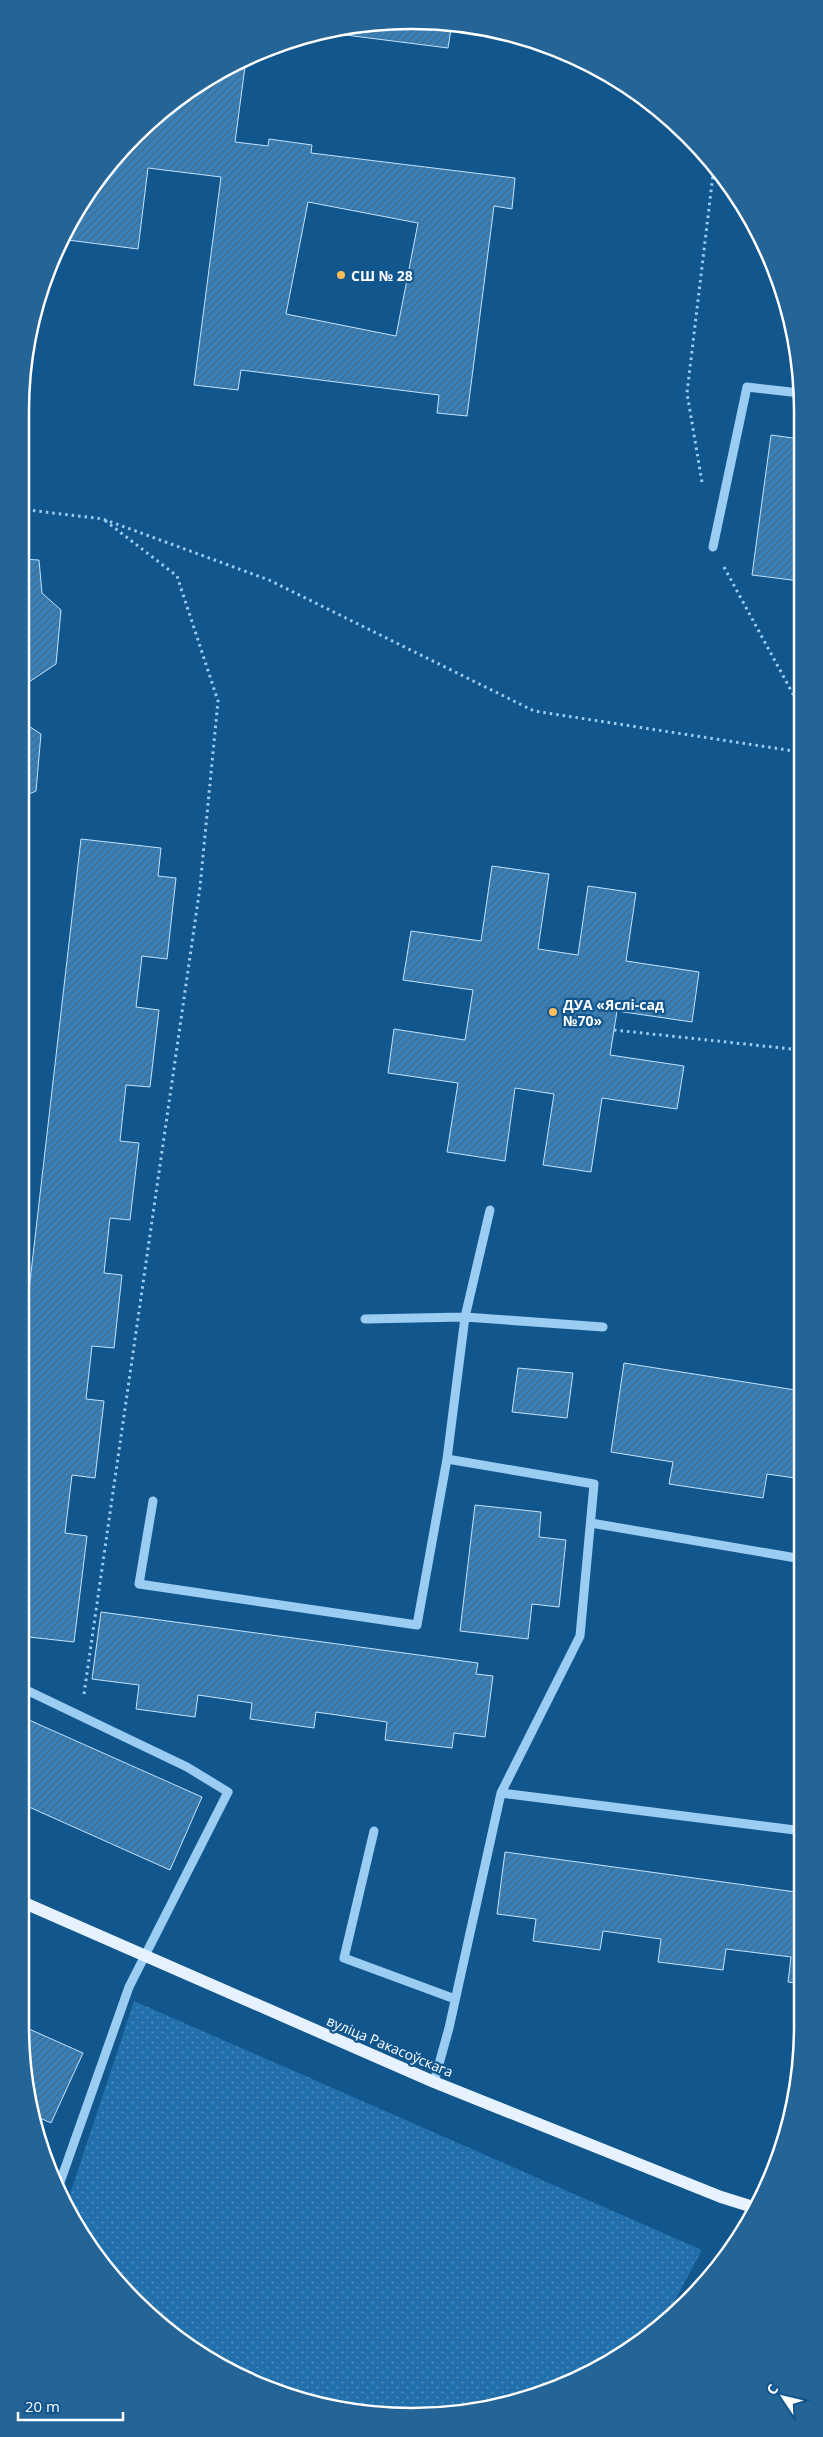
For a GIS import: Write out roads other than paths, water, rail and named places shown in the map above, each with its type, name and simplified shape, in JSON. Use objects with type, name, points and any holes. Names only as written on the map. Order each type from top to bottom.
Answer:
[{"type":"main road","name":"вуліца Ракасоўскага","points":[[29,1905],[434,2082],[721,2197],[749,2206]]},
{"type":"lane","points":[[713,547],[748,387],[793,392]]},
{"type":"lane","points":[[153,1501],[138,1584],[417,1625],[447,1458],[465,1318],[490,1210]]},
{"type":"lane","points":[[365,1319],[465,1318],[603,1327]]},
{"type":"lane","points":[[434,2082],[455,1999],[501,1794],[580,1636],[594,1484],[447,1458]]},
{"type":"lane","points":[[591,1523],[794,1557]]},
{"type":"lane","points":[[29,1692],[187,1767],[228,1792],[129,1987],[61,2179]]},
{"type":"lane","points":[[501,1794],[794,1830]]},
{"type":"lane","points":[[374,1831],[344,1958],[455,1999]]},
{"type":"place","name":"СШ № 28","points":[[341,275]]},
{"type":"place","name":"ДУА «Яслі-сад №70»","points":[[553,1012]]}]
